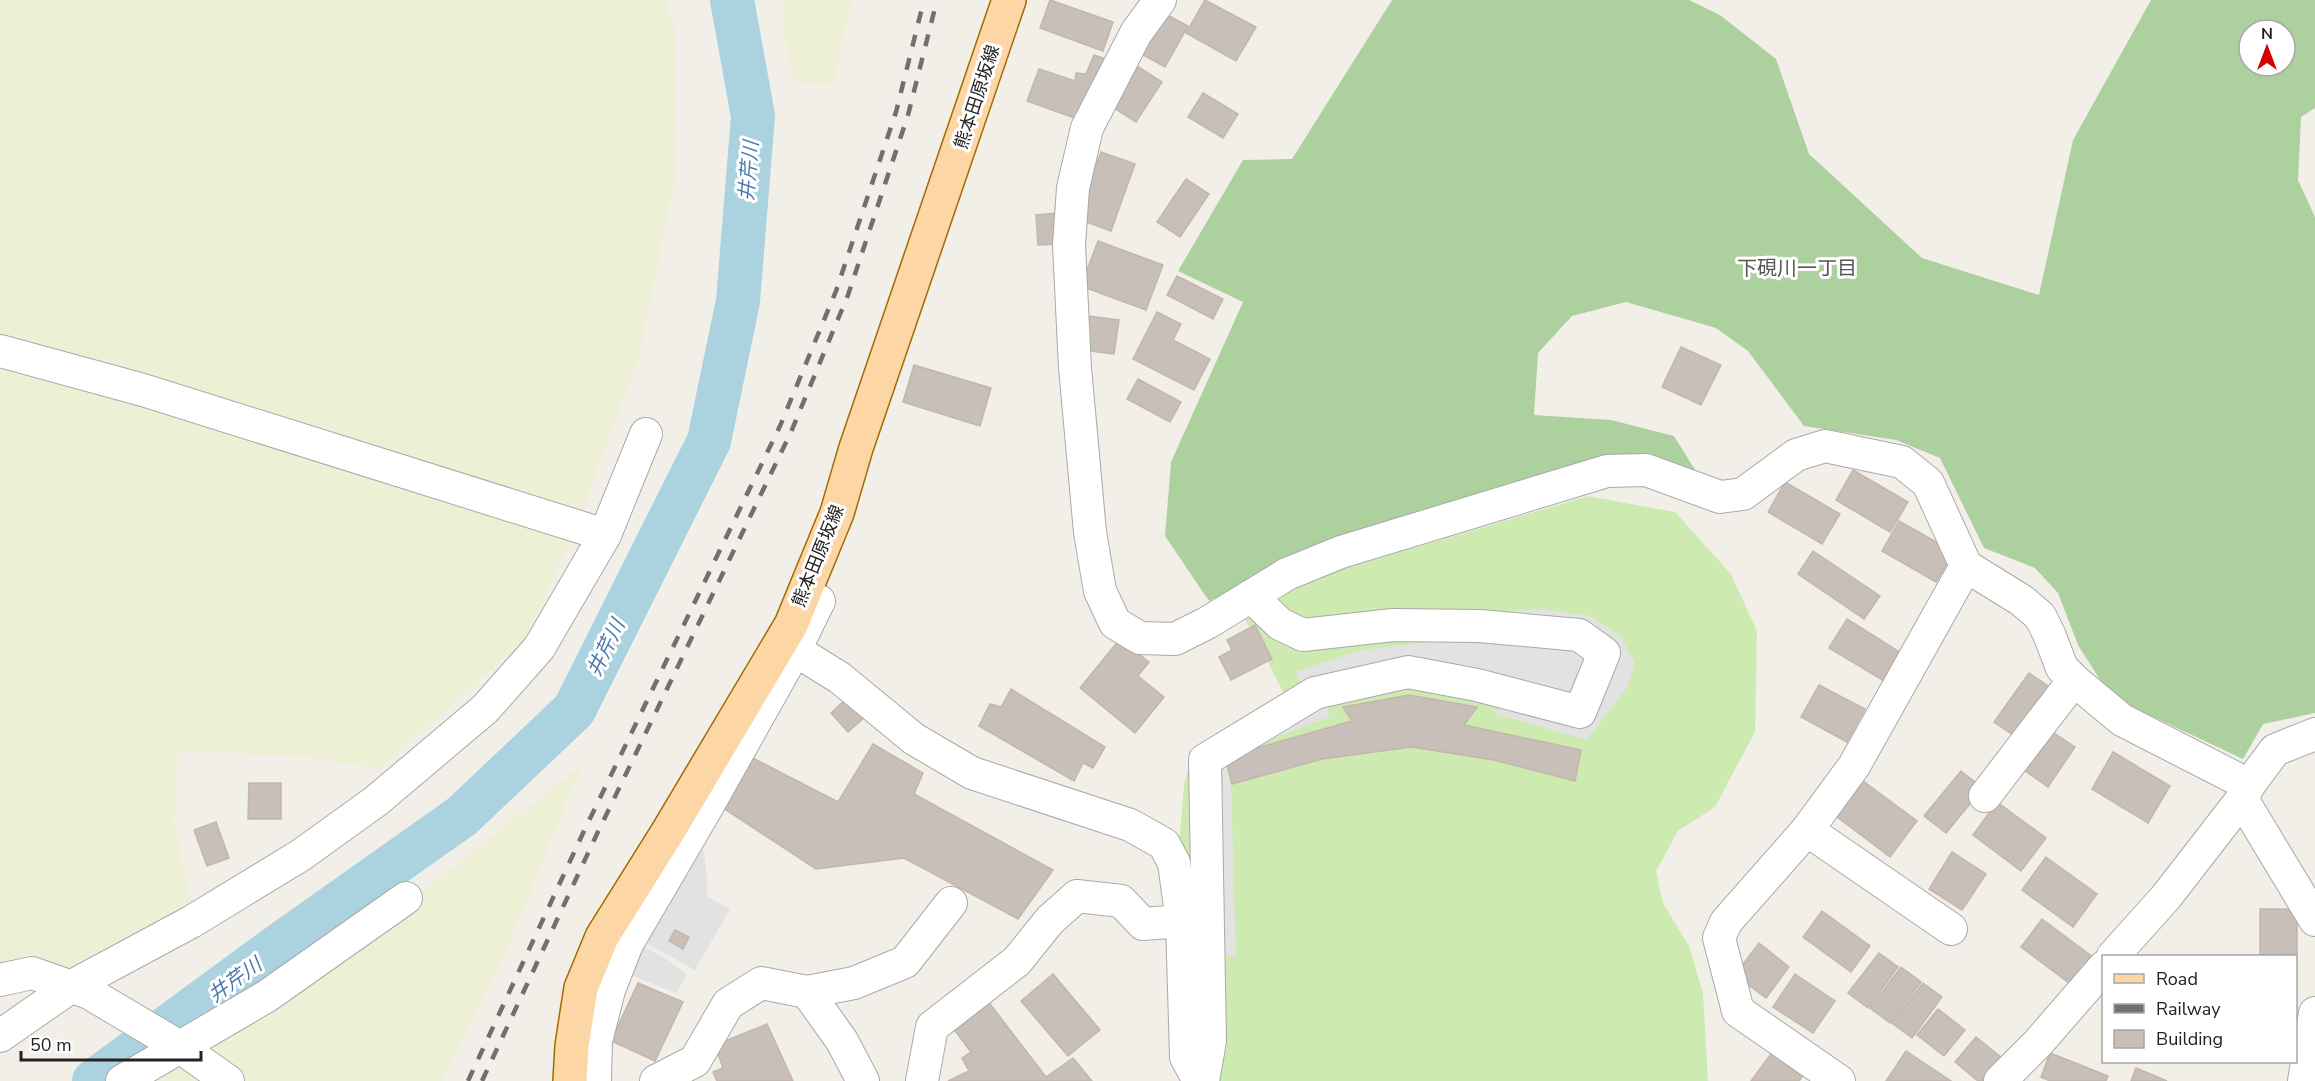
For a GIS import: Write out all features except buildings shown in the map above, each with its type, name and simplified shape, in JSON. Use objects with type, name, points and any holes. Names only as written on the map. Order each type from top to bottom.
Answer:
[{"type":"main road","name":"熊本田原坂線","points":[[595,1078],[572,1046],[581,988],[602,937],[791,626],[837,513],[856,448],[1010,0]]},
{"type":"street","points":[[1160,0],[1136,33],[1087,129],[1073,188],[1069,245],[1075,368],[1090,531],[1100,591],[1115,623],[1140,638],[1175,639],[1207,623],[1287,574],[1341,552],[1607,471],[1646,470],[1720,497],[1743,494],[1796,455],[1825,446],[1902,462],[1928,483],[1966,566],[2021,600],[2040,616],[2061,668],[2122,720],[2245,792],[2315,920]]},
{"type":"street","points":[[0,351],[143,390],[605,535]]},
{"type":"street","points":[[0,1036],[302,855],[376,801],[485,709],[539,648],[605,535],[646,434]]},
{"type":"street","points":[[1839,1081],[1738,1011],[1719,938],[1726,922],[1807,830],[1854,766],[1966,566]]},
{"type":"street","points":[[1201,1081],[1210,1041],[1205,760],[1315,693],[1408,672],[1477,686],[1580,712],[1604,653],[1579,636],[1480,626],[1393,626],[1304,635],[1280,624],[1251,596]]},
{"type":"street","points":[[595,1078],[596,1041],[607,1000],[627,944],[669,876],[795,650],[819,601]]},
{"type":"street","points":[[795,650],[840,678],[914,739],[972,773],[1130,825],[1164,844],[1174,863],[1182,921],[1186,1057],[1201,1081]]},
{"type":"street","points":[[1985,796],[2074,680]]},
{"type":"street","points":[[2115,955],[2166,897],[2276,750],[2315,734]]},
{"type":"street","points":[[1807,830],[1952,929]]},
{"type":"street","points":[[922,1081],[932,1027],[1017,961],[1050,920],[1077,896],[1121,901],[1143,924],[1182,921]]},
{"type":"street","points":[[122,1081],[267,996],[406,898]]},
{"type":"street","points":[[657,1081],[695,1061],[728,1004],[761,983],[807,992],[854,983],[904,962],[951,903]]},
{"type":"street","points":[[2000,1081],[2038,1043],[2102,968]]},
{"type":"street","points":[[0,980],[32,973],[81,989],[180,1047],[228,1081]]},
{"type":"street","points":[[807,992],[842,1041],[863,1081]]},
{"type":"street","points":[[2304,1081],[2315,1013]]},
{"type":"green space","points":[[0,0],[667,0],[676,34],[674,184],[638,360],[576,527],[525,639],[381,769],[306,757],[178,750],[174,823],[192,904],[0,1000]]},
{"type":"green space","points":[[783,0],[851,0],[833,86],[794,81],[783,30]]},
{"type":"green space","points":[[1392,0],[1689,0],[1720,15],[1776,59],[1809,154],[1922,258],[2039,295],[2073,140],[2151,0],[2315,0],[2315,108],[2301,117],[2298,180],[2315,217],[2315,713],[2263,724],[2243,759],[2111,697],[2078,645],[2058,593],[2035,568],[1984,548],[1940,458],[1896,440],[1804,426],[1748,351],[1716,328],[1626,302],[1572,316],[1538,353],[1534,415],[1611,420],[1674,436],[1697,473],[1655,464],[1334,544],[1209,601],[1165,536],[1171,462],[1243,302],[1178,271],[1243,160],[1292,159]]},
{"type":"green space","points":[[1588,496],[1675,512],[1731,574],[1757,631],[1755,732],[1715,807],[1678,831],[1656,871],[1663,903],[1689,946],[1703,993],[1708,1081],[1198,1081],[1177,872],[1184,785],[1193,749],[1285,695],[1245,619],[1313,578]]},
{"type":"green space","points":[[582,765],[509,944],[443,1081],[141,1081],[407,903]]},
{"type":"shaded area","points":[[1543,609],[1590,616],[1621,637],[1635,664],[1628,686],[1587,740],[1496,714],[1499,699],[1405,678],[1327,699],[1329,717],[1225,757],[1231,785],[1236,957],[1201,954],[1198,754],[1306,698],[1296,672],[1357,651],[1440,640],[1319,626]]},
{"type":"shaded area","points":[[701,834],[707,876],[707,896],[730,909],[695,970],[637,938]]},
{"type":"shaded area","points":[[634,942],[667,959],[687,975],[676,993],[631,975],[613,1015],[619,1019],[608,1045],[601,1044],[613,993]]},
{"type":"waterway","name":"井芹川","points":[[94,1081],[281,944],[462,816],[574,710],[709,441],[738,301],[753,116],[732,0]]},
{"type":"railway","points":[[468,1081],[584,831],[780,426],[836,291],[896,112],[924,0]]},
{"type":"railway","points":[[482,1081],[596,836],[791,432],[848,295],[908,115],[937,0]]},
{"type":"district","name":"下硯川一丁目","points":[[1797,268]]}]
